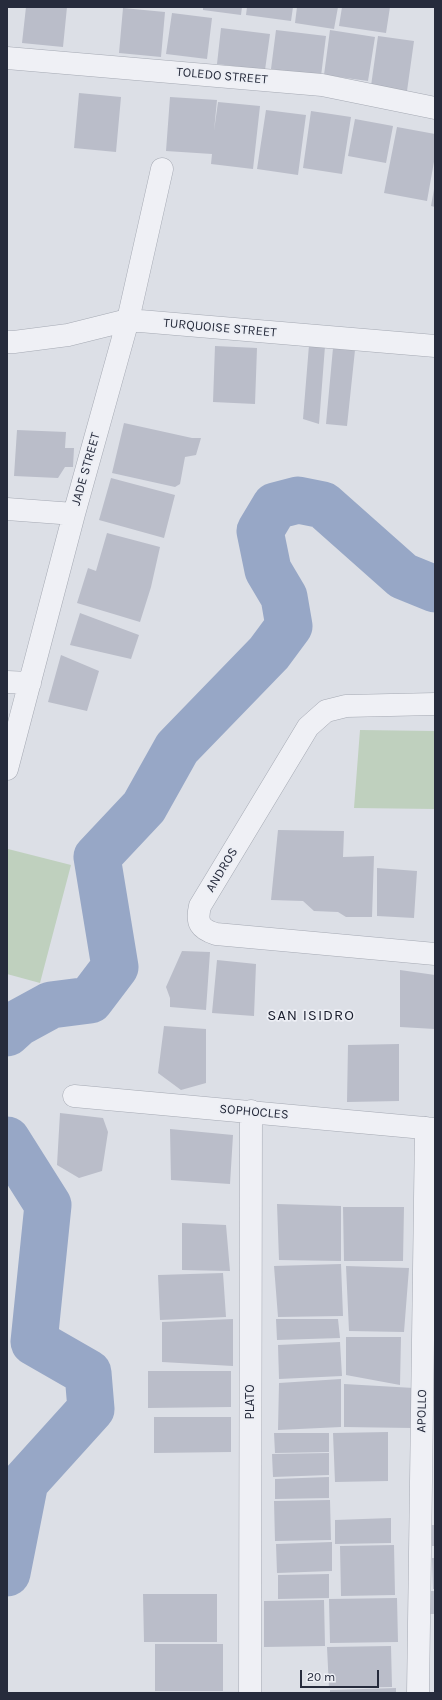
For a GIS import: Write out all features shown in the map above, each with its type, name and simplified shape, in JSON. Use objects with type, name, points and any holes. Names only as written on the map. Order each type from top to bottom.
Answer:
[{"type":"street","name":"TOLEDO STREET","points":[[7,58],[322,85],[435,108]]},
{"type":"street","name":"JADE STREET","points":[[7,769],[74,514],[128,320],[162,169]]},
{"type":"street","name":"TURQUOISE STREET","points":[[7,342],[68,335],[128,320],[435,346]]},
{"type":"street","points":[[7,509],[74,514]]},
{"type":"street","points":[[7,682],[30,684]]},
{"type":"street","name":"ANDROS","points":[[435,704],[346,706],[326,711],[312,723],[308,727],[200,906],[198,914],[200,925],[207,931],[216,934],[435,954]]},
{"type":"street","name":"SOPHOCLES","points":[[74,1096],[430,1128]]},
{"type":"street","name":"PLATO","points":[[250,1693],[251,1111]]},
{"type":"street","name":"APOLLO","points":[[418,1693],[430,1128]]},
{"type":"green space","points":[[360,730],[435,731],[435,809],[354,808]]},
{"type":"green space","points":[[8,849],[71,865],[40,983],[7,974]]},
{"type":"building","points":[[26,7],[67,7],[63,47],[22,43]]},
{"type":"building","points":[[203,7],[242,7],[241,15],[203,10]]},
{"type":"building","points":[[247,7],[293,7],[291,21],[246,15]]},
{"type":"building","points":[[297,7],[338,7],[334,29],[295,23]]},
{"type":"building","points":[[342,7],[390,7],[386,33],[339,26]]},
{"type":"building","points":[[123,8],[165,12],[161,57],[119,53]]},
{"type":"building","points":[[172,13],[212,18],[207,59],[166,54]]},
{"type":"building","points":[[221,28],[270,34],[265,70],[217,64]]},
{"type":"building","points":[[276,30],[326,36],[321,76],[271,69]]},
{"type":"building","points":[[330,30],[375,37],[368,81],[324,75]]},
{"type":"building","points":[[378,36],[414,41],[407,91],[371,86]]},
{"type":"building","points":[[79,93],[121,97],[116,152],[74,148]]},
{"type":"building","points":[[170,97],[217,100],[214,131],[218,102],[260,106],[253,169],[211,164],[212,154],[166,151]]},
{"type":"building","points":[[266,110],[306,115],[298,175],[257,169]]},
{"type":"building","points":[[311,111],[351,117],[342,174],[303,168]]},
{"type":"building","points":[[355,119],[393,126],[386,163],[348,156]]},
{"type":"building","points":[[397,127],[435,134],[435,156],[427,201],[384,193]]},
{"type":"building","points":[[435,189],[435,207],[431,206]]},
{"type":"building","points":[[309,345],[325,346],[319,424],[303,419]]},
{"type":"building","points":[[215,346],[257,348],[255,404],[213,402]]},
{"type":"building","points":[[333,348],[355,350],[347,426],[326,424]]},
{"type":"building","points":[[124,423],[192,438],[201,438],[196,455],[185,457],[180,484],[175,487],[112,473]]},
{"type":"building","points":[[17,430],[66,432],[65,448],[74,448],[73,467],[65,467],[58,478],[14,476]]},
{"type":"building","points":[[111,478],[175,495],[164,538],[99,520]]},
{"type":"building","points":[[107,533],[160,547],[151,587],[140,622],[77,603],[88,568],[96,571]]},
{"type":"building","points":[[80,613],[139,635],[131,659],[70,645]]},
{"type":"building","points":[[61,655],[99,671],[87,711],[48,702]]},
{"type":"building","points":[[278,830],[344,831],[343,857],[374,856],[372,917],[346,917],[338,912],[314,911],[303,901],[271,900]]},
{"type":"building","points":[[377,868],[417,871],[414,918],[377,916]]},
{"type":"building","points":[[182,951],[210,952],[206,1010],[170,1007],[170,998],[166,987]]},
{"type":"building","points":[[217,960],[256,964],[254,1016],[212,1013]]},
{"type":"building","points":[[400,970],[435,975],[435,1029],[400,1027]]},
{"type":"building","points":[[164,1026],[206,1029],[206,1083],[181,1090],[158,1073]]},
{"type":"building","points":[[399,1044],[399,1101],[347,1102],[348,1045]]},
{"type":"building","points":[[60,1113],[103,1118],[108,1132],[102,1171],[79,1178],[57,1165]]},
{"type":"building","points":[[170,1129],[233,1135],[230,1184],[171,1180]]},
{"type":"building","points":[[277,1204],[341,1206],[341,1261],[279,1260]]},
{"type":"building","points":[[343,1207],[404,1207],[403,1261],[344,1261]]},
{"type":"building","points":[[182,1223],[226,1225],[230,1271],[182,1270]]},
{"type":"building","points":[[341,1264],[343,1316],[278,1317],[274,1266]]},
{"type":"building","points":[[346,1266],[409,1268],[404,1332],[349,1331]]},
{"type":"building","points":[[223,1273],[226,1317],[160,1320],[158,1275]]},
{"type":"building","points":[[233,1319],[233,1366],[162,1362],[162,1322]]},
{"type":"building","points":[[276,1319],[338,1319],[340,1338],[277,1340]]},
{"type":"building","points":[[346,1337],[401,1337],[400,1385],[346,1375]]},
{"type":"building","points":[[340,1342],[342,1376],[279,1379],[278,1345]]},
{"type":"building","points":[[148,1371],[231,1371],[231,1407],[148,1408]]},
{"type":"building","points":[[341,1379],[341,1427],[278,1430],[279,1383]]},
{"type":"building","points":[[344,1384],[414,1388],[412,1428],[344,1427]]},
{"type":"building","points":[[154,1417],[231,1417],[231,1452],[154,1453]]},
{"type":"building","points":[[388,1432],[388,1481],[335,1482],[333,1433]]},
{"type":"building","points":[[274,1433],[329,1433],[329,1452],[275,1453]]},
{"type":"building","points":[[329,1453],[329,1475],[273,1477],[272,1454]]},
{"type":"building","points":[[329,1477],[329,1498],[275,1499],[275,1479]]},
{"type":"building","points":[[330,1500],[331,1540],[275,1541],[274,1501]]},
{"type":"building","points":[[391,1518],[391,1543],[335,1544],[335,1520]]},
{"type":"building","points":[[431,1525],[435,1525],[435,1546],[432,1546]]},
{"type":"building","points":[[332,1542],[332,1571],[277,1573],[276,1544]]},
{"type":"building","points":[[394,1545],[395,1595],[341,1596],[340,1546]]},
{"type":"building","points":[[432,1558],[435,1558],[435,1589],[433,1589]]},
{"type":"building","points":[[329,1574],[329,1598],[278,1599],[278,1575]]},
{"type":"building","points":[[428,1591],[435,1591],[435,1614],[428,1614]]},
{"type":"building","points":[[143,1594],[217,1594],[217,1642],[144,1642]]},
{"type":"building","points":[[397,1598],[398,1642],[330,1643],[329,1599]]},
{"type":"building","points":[[324,1600],[325,1646],[264,1647],[264,1601]]},
{"type":"building","points":[[155,1644],[223,1644],[223,1691],[155,1691]]},
{"type":"building","points":[[391,1646],[392,1687],[329,1688],[327,1647]]},
{"type":"building","points":[[396,1688],[396,1693],[330,1693],[330,1690]]},
{"type":"waterway","points":[[7,1033],[18,1023],[51,1005],[90,1000],[115,967],[97,857],[144,807],[177,748],[269,653],[289,626],[284,597],[268,570],[260,531],[275,506],[298,500],[323,505],[403,576],[435,589]]},
{"type":"waterway","points":[[7,1140],[48,1205],[34,1342],[88,1373],[91,1409],[25,1482],[7,1573]]},
{"type":"district","name":"SAN ISIDRO","points":[[311,1016]]}]
